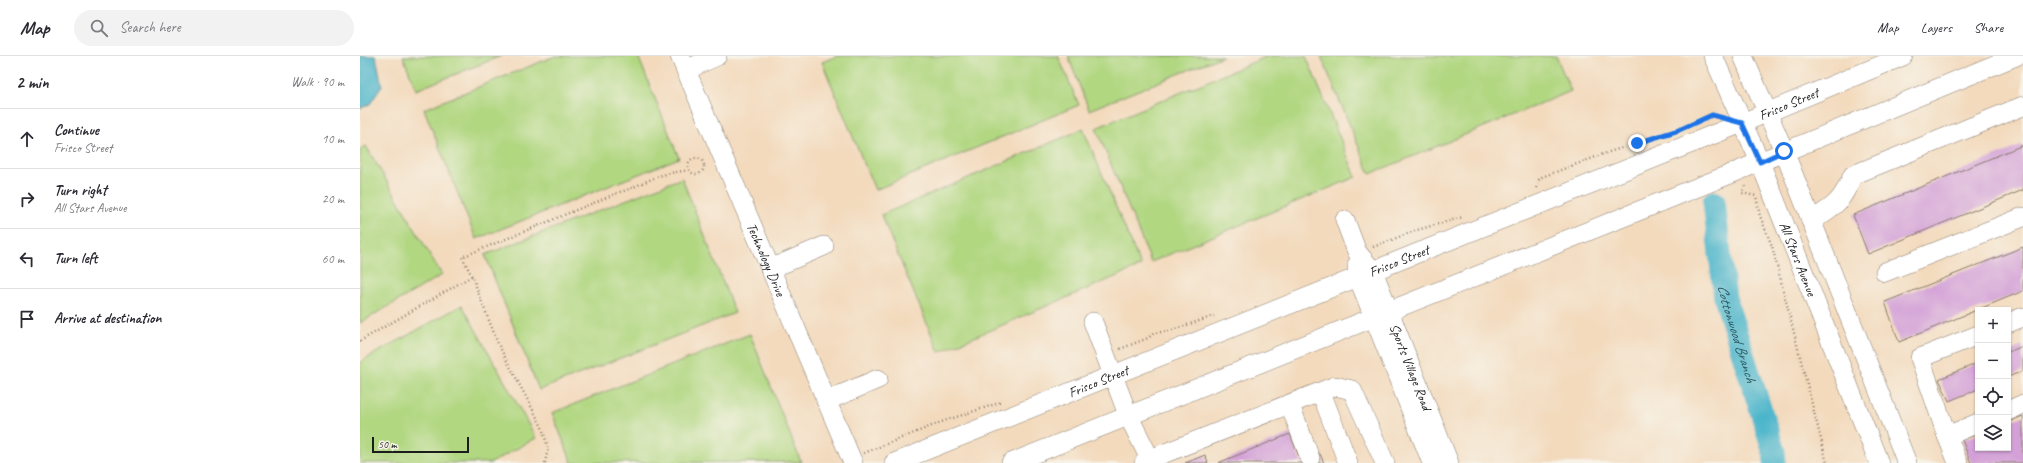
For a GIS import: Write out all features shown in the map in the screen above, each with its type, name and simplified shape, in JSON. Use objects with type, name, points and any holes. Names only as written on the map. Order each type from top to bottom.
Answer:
[{"type":"street","points":[[683,63],[717,56]]},
{"type":"street","name":"All Stars Avenue","points":[[1713,56],[1760,162],[1879,463]]},
{"type":"street","name":"All Stars Avenue","points":[[1743,56],[1784,151],[1907,463]]},
{"type":"street","name":"Frisco Street","points":[[894,463],[1742,123],[1903,56]]},
{"type":"street","points":[[1011,463],[1760,162],[2016,56]]},
{"type":"street","name":"Technology Drive","points":[[683,63],[852,461]]},
{"type":"street","points":[[1811,221],[1838,204],[1854,175],[2023,106]]},
{"type":"street","points":[[1885,272],[2023,218]]},
{"type":"street","name":"Sports Village Road","points":[[1345,220],[1382,314],[1449,463]]},
{"type":"street","points":[[770,269],[824,246]]},
{"type":"street","name":"Sports Village Road","points":[[1382,314],[1432,463]]},
{"type":"street","points":[[2011,322],[2023,317]]},
{"type":"street","points":[[1093,322],[1147,461],[1335,386],[1352,390],[1385,463]]},
{"type":"street","points":[[1958,463],[1920,358],[1975,336]]},
{"type":"street","points":[[826,401],[878,379]]},
{"type":"street","points":[[1321,392],[1348,463]]},
{"type":"street","points":[[2011,410],[2023,404]]},
{"type":"street","points":[[1290,405],[1310,458]]},
{"type":"street","points":[[1861,416],[1885,408]]},
{"type":"street","points":[[1947,436],[1975,424]]},
{"type":"path","points":[[1535,190],[1538,187],[1539,180],[1542,177],[1609,152],[1679,130],[1712,115],[1742,123]]},
{"type":"path","points":[[545,463],[548,448],[542,427],[498,344],[472,276],[462,257],[620,192],[638,187],[652,178],[690,170],[695,173],[700,172],[702,170],[703,162],[698,158],[691,160],[689,163],[690,170]]},
{"type":"path","points":[[1744,186],[1742,193],[1756,196],[1760,216],[1772,246],[1827,463]]},
{"type":"path","points":[[1357,252],[1384,244],[1417,230],[1471,214]]},
{"type":"path","points":[[360,341],[472,276]]},
{"type":"path","points":[[1105,354],[1126,348],[1148,338],[1154,333],[1169,331],[1221,315]]},
{"type":"path","points":[[852,461],[897,438],[1006,400]]},
{"type":"green space","points":[[403,56],[501,56],[416,90]]},
{"type":"green space","points":[[555,56],[638,56],[679,158],[476,239],[424,109]]},
{"type":"green space","points":[[837,56],[1058,56],[1079,105],[875,190],[822,62]]},
{"type":"green space","points":[[1068,56],[1223,56],[1089,110]]},
{"type":"green space","points":[[1268,56],[1306,56],[1356,177],[1151,262],[1096,128]]},
{"type":"green space","points":[[1321,56],[1556,56],[1571,91],[1370,174]]},
{"type":"green space","points":[[1083,129],[1141,266],[939,352],[881,215]]},
{"type":"green space","points":[[366,146],[442,275],[360,323],[360,149]]},
{"type":"green space","points":[[682,178],[735,313],[539,390],[485,255]]},
{"type":"green space","points":[[462,305],[536,438],[491,463],[360,463],[360,362]]},
{"type":"green space","points":[[750,334],[801,462],[572,463],[552,413]]},
{"type":"water","points":[[360,56],[376,56],[382,86],[370,104],[360,109]]},
{"type":"building","points":[[2023,145],[2023,190],[1868,254],[1853,215]]},
{"type":"building","points":[[2023,247],[2023,291],[1984,307],[1975,307],[1975,311],[1899,342],[1885,302]]},
{"type":"building","points":[[2023,346],[2023,371],[2011,376],[2011,351]]},
{"type":"building","points":[[1975,364],[1975,390],[1949,401],[1939,379]]},
{"type":"building","points":[[2023,416],[2023,463],[1971,463],[1962,440],[1975,435],[1975,451],[2011,451],[2011,421]]},
{"type":"building","points":[[1290,434],[1301,462],[1320,454],[1324,463],[1218,463]]},
{"type":"building","points":[[1205,455],[1208,463],[1185,463]]},
{"type":"waterway","name":"Cottonwood Branch","points":[[1714,202],[1725,298],[1774,452],[1775,463]]},
{"type":"route","points":[[1637,143],[1679,130],[1712,115],[1742,123],[1760,162],[1784,151]]}]
